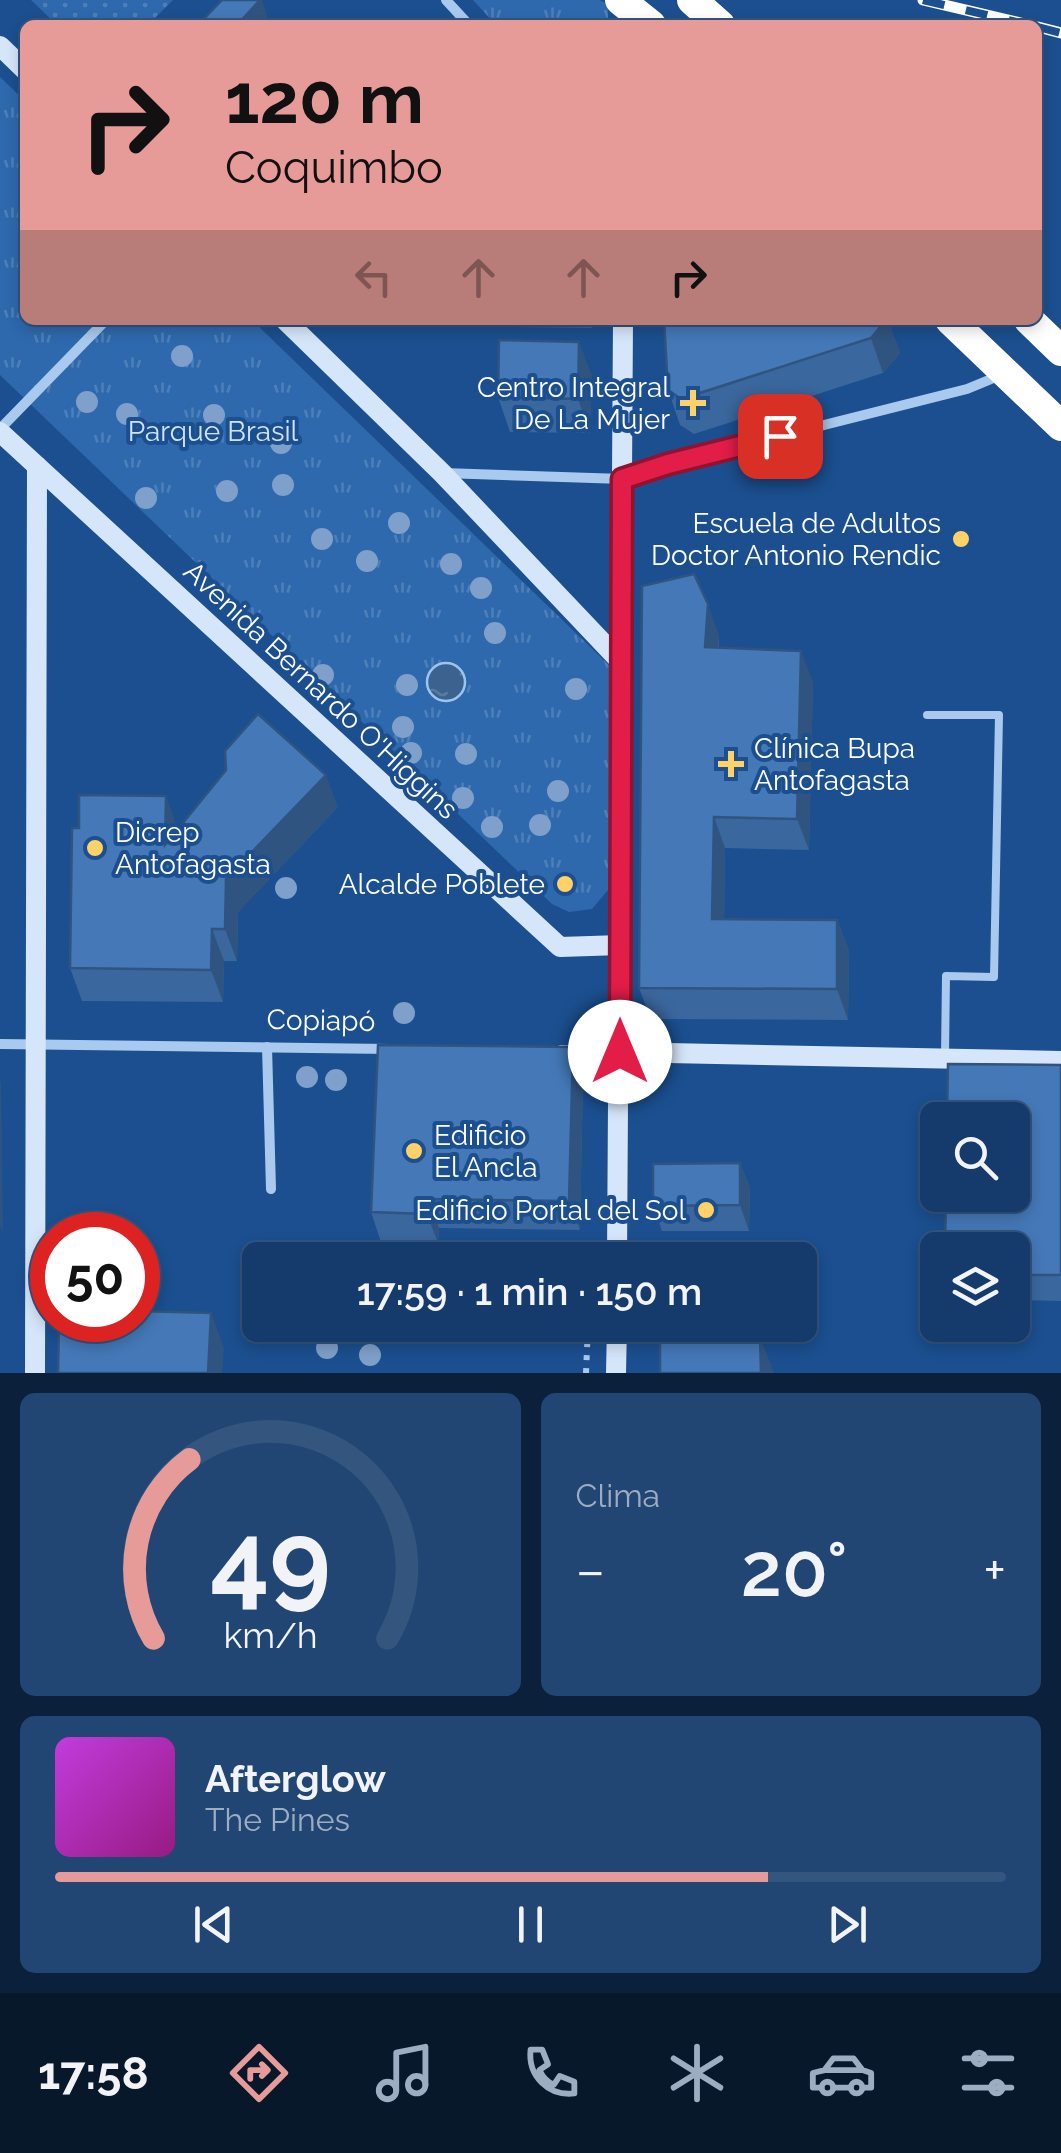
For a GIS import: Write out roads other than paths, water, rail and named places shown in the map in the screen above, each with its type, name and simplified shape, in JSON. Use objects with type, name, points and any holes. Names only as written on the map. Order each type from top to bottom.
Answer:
[{"type":"highway","points":[[622,0],[645,20]]},
{"type":"highway","points":[[692,0],[714,20]]},
{"type":"highway","points":[[955,325],[1061,426]]},
{"type":"highway","points":[[1034,325],[1061,351]]},
{"type":"main road","points":[[0,46],[20,65]]},
{"type":"main road","points":[[290,325],[442,473],[622,663]]},
{"type":"main road","points":[[617,1242],[624,325]]},
{"type":"main road","name":"Avenida Bernardo O'Higgins","points":[[0,431],[560,946],[620,945]]},
{"type":"main road","points":[[35,1373],[37,466]]},
{"type":"main road","points":[[620,1052],[1061,1060]]},
{"type":"main road","points":[[616,1342],[616,1373]]},
{"type":"street","points":[[446,0],[465,20]]},
{"type":"street","points":[[0,431],[101,325]]},
{"type":"street","points":[[442,473],[622,479],[968,389],[1006,374]]},
{"type":"street","name":"Copiapó","points":[[0,1044],[404,1049]]},
{"type":"street","points":[[267,1048],[271,1188]]},
{"type":"street","points":[[542,1050],[620,1052]]},
{"type":"lane","points":[[928,715],[999,715],[994,977],[946,976],[945,1058]]},
{"type":"water","points":[[446,663],[460,668],[465,682],[460,696],[446,701],[432,696],[427,682],[432,668]]},
{"type":"railway","points":[[923,0],[1008,20]]},
{"type":"railway","points":[[1042,28],[1061,33]]},
{"type":"place","name":"Centro Integral De La Mujer","points":[[693,403]]},
{"type":"place","name":"Escuela de Adultos Doctor Antonio Rendic","points":[[961,539]]},
{"type":"place","name":"Clínica Bupa Antofagasta","points":[[731,764]]},
{"type":"place","name":"Dicrep Antofagasta","points":[[95,848]]},
{"type":"place","name":"Alcalde Poblete","points":[[565,884]]},
{"type":"place","name":"Edificio El Ancla","points":[[414,1151]]},
{"type":"place","name":"Edificio Portal del Sol","points":[[706,1210]]},
{"type":"park label","name":"Parque Brasil","points":[[213,431]]}]
